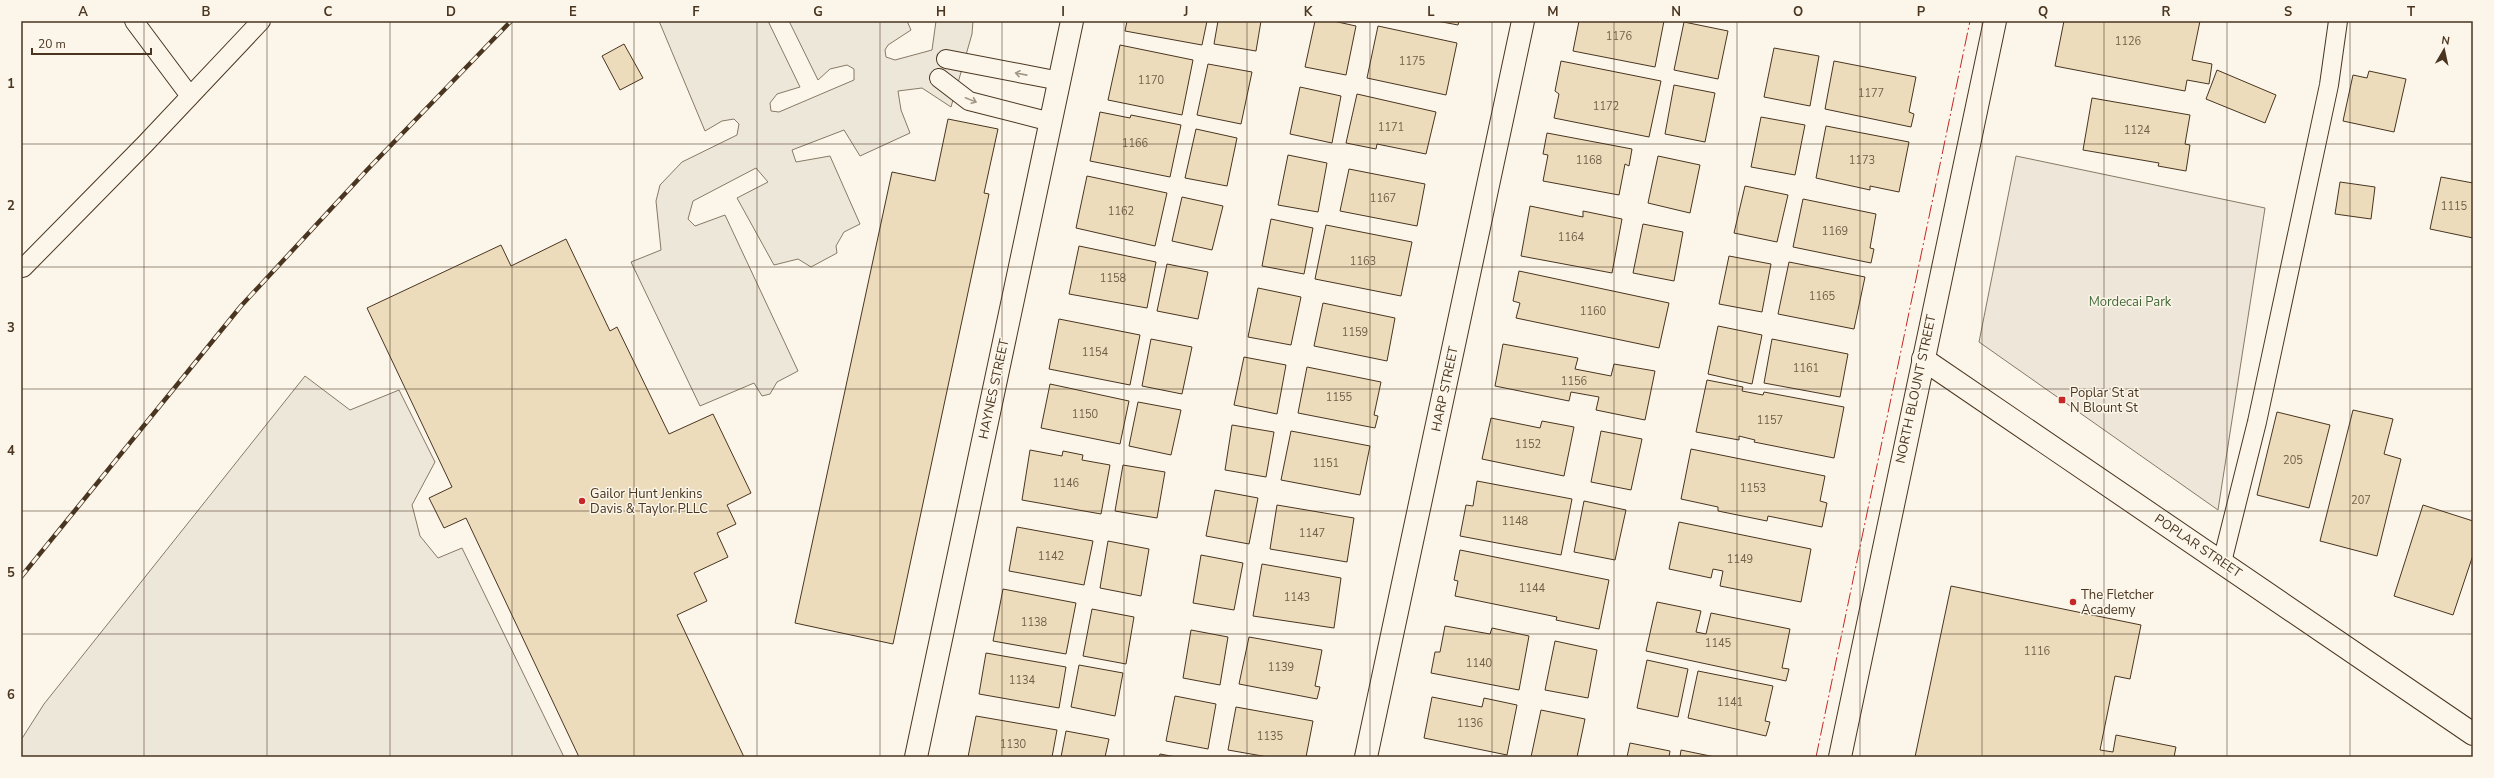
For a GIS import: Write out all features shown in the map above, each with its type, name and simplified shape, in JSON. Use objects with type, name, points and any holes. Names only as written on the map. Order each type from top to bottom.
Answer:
[{"type":"street","name":"HAYNES STREET","points":[[916,757],[1072,21]]},
{"type":"street","name":"HARP STREET","points":[[1366,757],[1523,21]]},
{"type":"street","name":"NORTH BLOUNT STREET","points":[[1840,757],[1995,21]]},
{"type":"street","name":"POPLAR STREET","points":[[1923,359],[2473,734]]},
{"type":"lane","points":[[134,21],[190,96]]},
{"type":"lane","points":[[23,268],[261,21]]},
{"type":"lane","points":[[2222,562],[2259,414],[2329,85],[2338,21]]},
{"type":"lane","points":[[946,59],[1060,81]]},
{"type":"lane","points":[[939,78],[968,100],[1051,122]]},
{"type":"green space","name":"Mordecai Park","points":[[2016,156],[2265,208],[2218,510],[1979,342]]},
{"type":"shaded area","points":[[659,21],[768,21],[800,87],[777,94],[770,103],[771,111],[779,112],[854,80],[854,69],[847,65],[830,69],[818,80],[789,21],[907,21],[911,30],[888,45],[885,50],[886,57],[895,60],[932,50],[936,21],[973,21],[972,34],[951,107],[922,88],[898,91],[901,110],[910,133],[860,156],[844,130],[792,150],[796,162],[830,156],[860,224],[844,232],[836,246],[837,253],[811,267],[798,259],[774,265],[737,198],[768,182],[756,168],[693,201],[688,219],[695,226],[725,215],[798,371],[777,382],[770,394],[762,396],[754,383],[700,406],[631,262],[661,250],[656,201],[660,185],[682,162],[737,135],[739,124],[734,119],[722,121],[705,131]]},
{"type":"shaded area","points":[[305,376],[350,410],[399,390],[435,462],[412,505],[420,536],[438,558],[462,548],[564,757],[21,757],[21,740],[44,704]]},
{"type":"building","points":[[1127,21],[1207,21],[1202,45],[1125,31]]},
{"type":"building","points":[[1218,21],[1261,21],[1256,51],[1214,44]]},
{"type":"building","points":[[1315,21],[1333,21],[1356,26],[1346,75],[1305,67]]},
{"type":"building","points":[[1437,21],[1459,21],[1458,25]]},
{"type":"building","points":[[1579,21],[1664,21],[1655,67],[1573,51]]},
{"type":"building","points":[[2064,21],[2200,21],[2192,60],[2212,64],[2209,84],[2187,80],[2185,91],[2055,66]]},
{"type":"building","points":[[1684,22],[1728,31],[1718,79],[1674,70]]},
{"type":"building","points":[[1378,26],[1457,43],[1446,95],[1367,78]]},
{"type":"building","points":[[624,44],[643,78],[620,90],[602,56]]},
{"type":"building","points":[[1120,45],[1193,60],[1182,115],[1108,100]]},
{"type":"building","points":[[1774,48],[1819,56],[1810,106],[1764,97]]},
{"type":"building","points":[[1561,61],[1661,81],[1649,137],[1554,118],[1559,94],[1555,91]]},
{"type":"building","points":[[1834,61],[1916,77],[1909,112],[1914,114],[1911,127],[1825,109]]},
{"type":"building","points":[[1208,64],[1252,72],[1241,124],[1197,115]]},
{"type":"building","points":[[2217,70],[2276,95],[2265,123],[2206,99]]},
{"type":"building","points":[[2369,71],[2406,79],[2394,132],[2343,121],[2353,75],[2367,78]]},
{"type":"building","points":[[1674,85],[1715,93],[1705,142],[1665,134]]},
{"type":"building","points":[[1300,87],[1341,96],[1332,143],[1290,134]]},
{"type":"building","points":[[1357,94],[1436,112],[1426,154],[1377,144],[1376,149],[1346,143]]},
{"type":"building","points":[[2092,98],[2190,115],[2185,144],[2190,145],[2186,171],[2158,166],[2159,163],[2083,150]]},
{"type":"building","points":[[1100,112],[1130,118],[1131,115],[1181,125],[1170,177],[1090,161]]},
{"type":"building","points":[[1761,117],[1805,125],[1795,175],[1751,167]]},
{"type":"building","points":[[948,119],[998,129],[984,193],[989,194],[893,644],[795,623],[892,172],[935,181]]},
{"type":"building","points":[[1826,126],[1909,142],[1899,192],[1870,186],[1870,190],[1816,178]]},
{"type":"building","points":[[1196,129],[1237,138],[1227,186],[1185,178]]},
{"type":"building","points":[[1547,133],[1632,149],[1629,166],[1625,164],[1619,195],[1543,181],[1548,155],[1543,154]]},
{"type":"building","points":[[1288,155],[1327,163],[1318,212],[1278,205]]},
{"type":"building","points":[[1658,156],[1700,165],[1690,213],[1648,203]]},
{"type":"building","points":[[1349,169],[1425,184],[1417,226],[1340,211]]},
{"type":"building","points":[[1087,176],[1167,193],[1155,246],[1076,228]]},
{"type":"building","points":[[2441,177],[2473,183],[2473,238],[2430,229]]},
{"type":"building","points":[[2340,182],[2375,187],[2371,219],[2335,214]]},
{"type":"building","points":[[1745,186],[1788,195],[1777,242],[1734,233]]},
{"type":"building","points":[[1182,197],[1223,206],[1212,250],[1172,241]]},
{"type":"building","points":[[1803,199],[1876,214],[1870,248],[1874,249],[1871,263],[1793,247]]},
{"type":"building","points":[[1530,206],[1583,217],[1583,211],[1622,219],[1612,273],[1521,256]]},
{"type":"building","points":[[1271,219],[1313,228],[1304,274],[1262,266]]},
{"type":"building","points":[[1643,224],[1683,232],[1674,281],[1633,273]]},
{"type":"building","points":[[1326,225],[1412,242],[1401,296],[1315,279]]},
{"type":"building","name":"Gailor Hunt Jenkins Davis & Taylor PLLC","points":[[566,239],[610,331],[617,327],[669,434],[713,414],[751,493],[727,505],[736,524],[717,533],[728,557],[694,573],[707,601],[677,615],[744,757],[579,757],[466,518],[444,528],[429,498],[452,487],[367,308],[501,245],[511,266]]},
{"type":"building","points":[[1079,246],[1156,262],[1147,308],[1069,294]]},
{"type":"building","points":[[1729,256],[1771,264],[1762,312],[1719,304]]},
{"type":"building","points":[[1789,262],[1865,277],[1854,329],[1778,314]]},
{"type":"building","points":[[1167,264],[1208,272],[1198,319],[1157,311]]},
{"type":"building","points":[[1519,271],[1669,303],[1659,348],[1516,318],[1520,303],[1513,301]]},
{"type":"building","points":[[1258,288],[1301,297],[1291,345],[1248,337]]},
{"type":"building","points":[[1323,303],[1395,318],[1387,361],[1314,346]]},
{"type":"building","points":[[1059,319],[1140,335],[1130,385],[1049,369]]},
{"type":"building","points":[[1718,326],[1762,335],[1752,384],[1708,374]]},
{"type":"building","points":[[1151,339],[1192,347],[1182,394],[1142,386]]},
{"type":"building","points":[[1772,339],[1848,354],[1840,397],[1764,383]]},
{"type":"building","points":[[1503,344],[1578,358],[1575,369],[1611,376],[1614,364],[1655,371],[1645,420],[1596,410],[1599,397],[1571,392],[1569,401],[1495,386]]},
{"type":"building","points":[[1244,357],[1286,365],[1277,414],[1234,405]]},
{"type":"building","points":[[1307,367],[1381,382],[1374,415],[1378,416],[1375,428],[1298,413]]},
{"type":"building","points":[[1707,380],[1743,387],[1742,391],[1763,395],[1764,392],[1844,407],[1834,458],[1754,442],[1755,440],[1739,436],[1739,440],[1696,432]]},
{"type":"building","points":[[1050,384],[1129,401],[1120,444],[1041,428]]},
{"type":"building","points":[[1138,402],[1181,410],[1171,455],[1129,446]]},
{"type":"building","points":[[2353,410],[2393,419],[2384,454],[2401,459],[2377,556],[2320,541]]},
{"type":"building","points":[[2277,412],[2330,425],[2309,508],[2257,495]]},
{"type":"building","points":[[1491,418],[1540,428],[1542,421],[1574,427],[1564,476],[1482,459]]},
{"type":"building","points":[[1232,425],[1274,432],[1266,477],[1225,470]]},
{"type":"building","points":[[1291,431],[1370,446],[1360,495],[1281,480]]},
{"type":"building","points":[[1601,431],[1642,439],[1631,490],[1591,482]]},
{"type":"building","points":[[1691,449],[1825,476],[1820,501],[1827,503],[1822,527],[1768,516],[1767,521],[1718,511],[1718,507],[1681,499]]},
{"type":"building","points":[[1030,450],[1062,456],[1063,451],[1083,455],[1082,460],[1110,465],[1101,514],[1022,500]]},
{"type":"building","points":[[1123,465],[1165,472],[1157,518],[1115,511]]},
{"type":"building","points":[[1477,481],[1572,499],[1561,555],[1460,536],[1466,505],[1473,506]]},
{"type":"building","points":[[1215,490],[1258,498],[1249,544],[1206,536]]},
{"type":"building","points":[[1584,501],[1626,510],[1615,560],[1574,552]]},
{"type":"building","points":[[1277,505],[1354,518],[1347,562],[1270,549]]},
{"type":"building","points":[[2423,505],[2473,521],[2473,555],[2453,615],[2394,596]]},
{"type":"building","points":[[1679,522],[1811,549],[1801,602],[1720,586],[1723,571],[1713,569],[1711,578],[1669,569]]},
{"type":"building","points":[[1017,527],[1093,541],[1084,585],[1009,571]]},
{"type":"building","points":[[1108,541],[1149,549],[1141,596],[1100,588]]},
{"type":"building","points":[[1460,550],[1609,580],[1599,629],[1556,620],[1557,617],[1455,596],[1458,581],[1454,580]]},
{"type":"building","points":[[1201,555],[1243,563],[1234,610],[1193,603]]},
{"type":"building","points":[[1262,564],[1341,578],[1334,628],[1253,616]]},
{"type":"building","points":[[1951,586],[2141,625],[2130,679],[2115,676],[2100,750],[2113,752],[2116,735],[2176,747],[2174,757],[1915,757]]},
{"type":"building","points":[[1003,589],[1076,603],[1066,654],[993,641]]},
{"type":"building","points":[[1657,602],[1701,611],[1696,632],[1706,634],[1711,613],[1790,629],[1782,668],[1789,669],[1786,681],[1646,651]]},
{"type":"building","points":[[1092,609],[1134,617],[1126,664],[1083,656]]},
{"type":"building","points":[[1445,626],[1490,634],[1492,628],[1529,636],[1519,690],[1431,673],[1435,652],[1440,652]]},
{"type":"building","points":[[1191,630],[1228,637],[1220,685],[1183,678]]},
{"type":"building","points":[[1249,637],[1322,650],[1315,686],[1320,687],[1317,699],[1239,684]]},
{"type":"building","points":[[1555,641],[1597,650],[1588,698],[1545,690]]},
{"type":"building","points":[[986,653],[1066,667],[1059,708],[979,694]]},
{"type":"building","points":[[1647,660],[1688,669],[1678,717],[1637,708]]},
{"type":"building","points":[[1079,665],[1123,673],[1115,716],[1071,707]]},
{"type":"building","points":[[1698,671],[1773,686],[1765,721],[1770,722],[1766,736],[1688,718]]},
{"type":"building","points":[[1175,696],[1216,704],[1208,749],[1166,741]]},
{"type":"building","points":[[1432,697],[1482,707],[1484,698],[1517,705],[1507,755],[1424,738]]},
{"type":"building","points":[[1236,707],[1313,721],[1306,757],[1268,757],[1228,750]]},
{"type":"building","points":[[1541,710],[1585,719],[1577,757],[1531,757]]},
{"type":"building","points":[[976,716],[1057,730],[1052,757],[968,757]]},
{"type":"building","points":[[1066,731],[1109,739],[1105,757],[1061,757]]},
{"type":"building","points":[[1630,743],[1670,751],[1669,757],[1627,757]]},
{"type":"building","points":[[1681,750],[1715,757],[1680,757]]},
{"type":"building","points":[[1160,754],[1176,757],[1159,757]]},
{"type":"railway","points":[[21,577],[241,306],[367,170],[511,21]]},
{"type":"power","points":[[1816,757],[1970,21]]},
{"type":"place","name":"Poplar St at N Blount St","points":[[2062,400]]},
{"type":"place","name":"Gailor Hunt Jenkins Davis & Taylor PLLC","points":[[582,501]]},
{"type":"place","name":"The Fletcher Academy","points":[[2073,602]]}]
